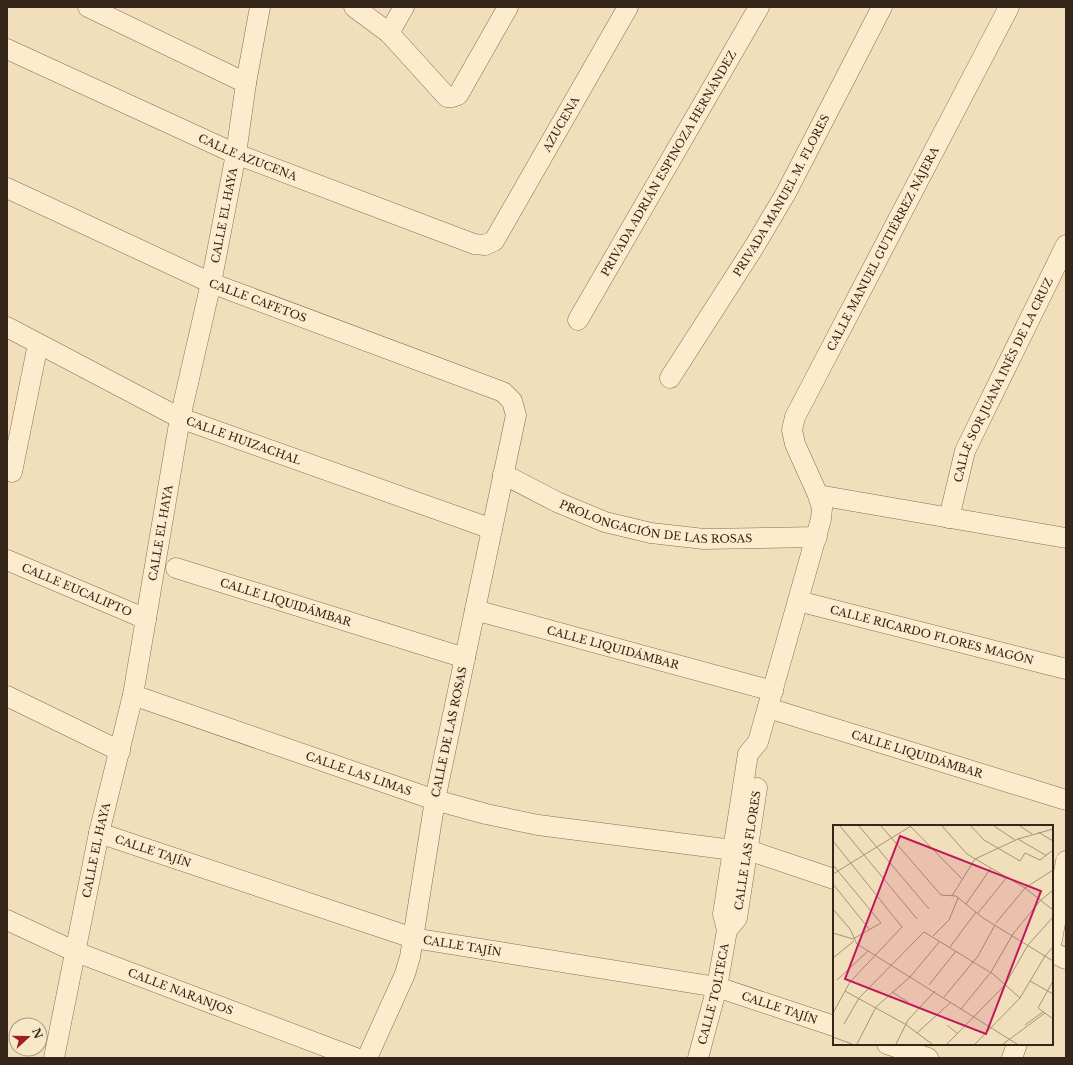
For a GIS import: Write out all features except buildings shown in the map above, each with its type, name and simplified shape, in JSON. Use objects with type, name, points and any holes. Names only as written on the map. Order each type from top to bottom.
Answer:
[{"type":"street","points":[[88,7],[246,83]]},
{"type":"street","name":"CALLE EL HAYA","points":[[54,1058],[99,833],[133,695],[180,418],[211,283],[236,154],[246,83],[260,7]]},
{"type":"street","points":[[354,7],[389,33],[447,97],[458,96],[508,7]]},
{"type":"street","points":[[389,33],[404,7]]},
{"type":"street","name":"AZUCENA","points":[[494,241],[628,7]]},
{"type":"street","name":"PRIVADA ADRIÁN ESPINOZA HERNÁNDEZ","points":[[578,320],[759,7]]},
{"type":"street","name":"PRIVADA MANUEL M. FLORES","points":[[670,378],[754,247],[786,193],[882,7]]},
{"type":"street","name":"CALLE MANUEL GUTIÉRREZ NÁJERA","points":[[818,495],[795,444],[792,430],[795,417],[1009,7]]},
{"type":"street","name":"CALLE AZUCENA","points":[[7,49],[236,154],[474,244],[485,245],[494,241]]},
{"type":"street","name":"CALLE CAFETOS","points":[[7,188],[211,283],[503,392],[512,401]]},
{"type":"street","name":"CALLE SOR JUANA INÉS DE LA CRUZ","points":[[949,518],[965,451],[1066,245]]},
{"type":"street","name":"CALLE HUIZACHAL","points":[[7,327],[180,418],[492,529]]},
{"type":"street","points":[[12,472],[38,344]]},
{"type":"street","name":"CALLE DE LAS ROSAS","points":[[367,1058],[405,974],[410,957],[435,800],[516,415],[512,401]]},
{"type":"street","name":"PROLONGACIÓN DE LAS ROSAS","points":[[503,474],[557,502],[604,522],[650,533],[704,539],[817,537]]},
{"type":"street","points":[[818,495],[1066,538]]},
{"type":"street","name":"CALLE LAS FLORES","points":[[727,930],[723,914],[741,850],[748,754],[758,742],[817,537],[822,508],[818,495]]},
{"type":"street","name":"CALLE EUCALIPTO","points":[[7,560],[146,619]]},
{"type":"street","name":"CALLE LIQUIDÁMBAR","points":[[176,568],[465,658]]},
{"type":"street","name":"CALLE RICARDO FLORES MAGÓN","points":[[798,601],[1066,669]]},
{"type":"street","name":"CALLE LIQUIDÁMBAR","points":[[475,610],[771,700],[1066,800]]},
{"type":"street","name":"CALLE LAS LIMAS","points":[[133,695],[435,800],[486,814],[538,825],[741,850],[833,879]]},
{"type":"street","points":[[7,696],[120,752]]},
{"type":"street","name":"CALLE TAJÍN","points":[[99,833],[413,938],[717,987],[833,1026]]},
{"type":"street","points":[[1053,934],[1066,861]]},
{"type":"street","name":"CALLE NARANJOS","points":[[7,920],[76,952],[356,1058]]},
{"type":"street","name":"CALLE TOLTECA","points":[[698,1058],[717,987],[727,930]]},
{"type":"street","points":[[1053,952],[1066,959]]},
{"type":"street","points":[[890,1045],[928,1058]]},
{"type":"street","points":[[1012,1058],[1017,1045]]}]
